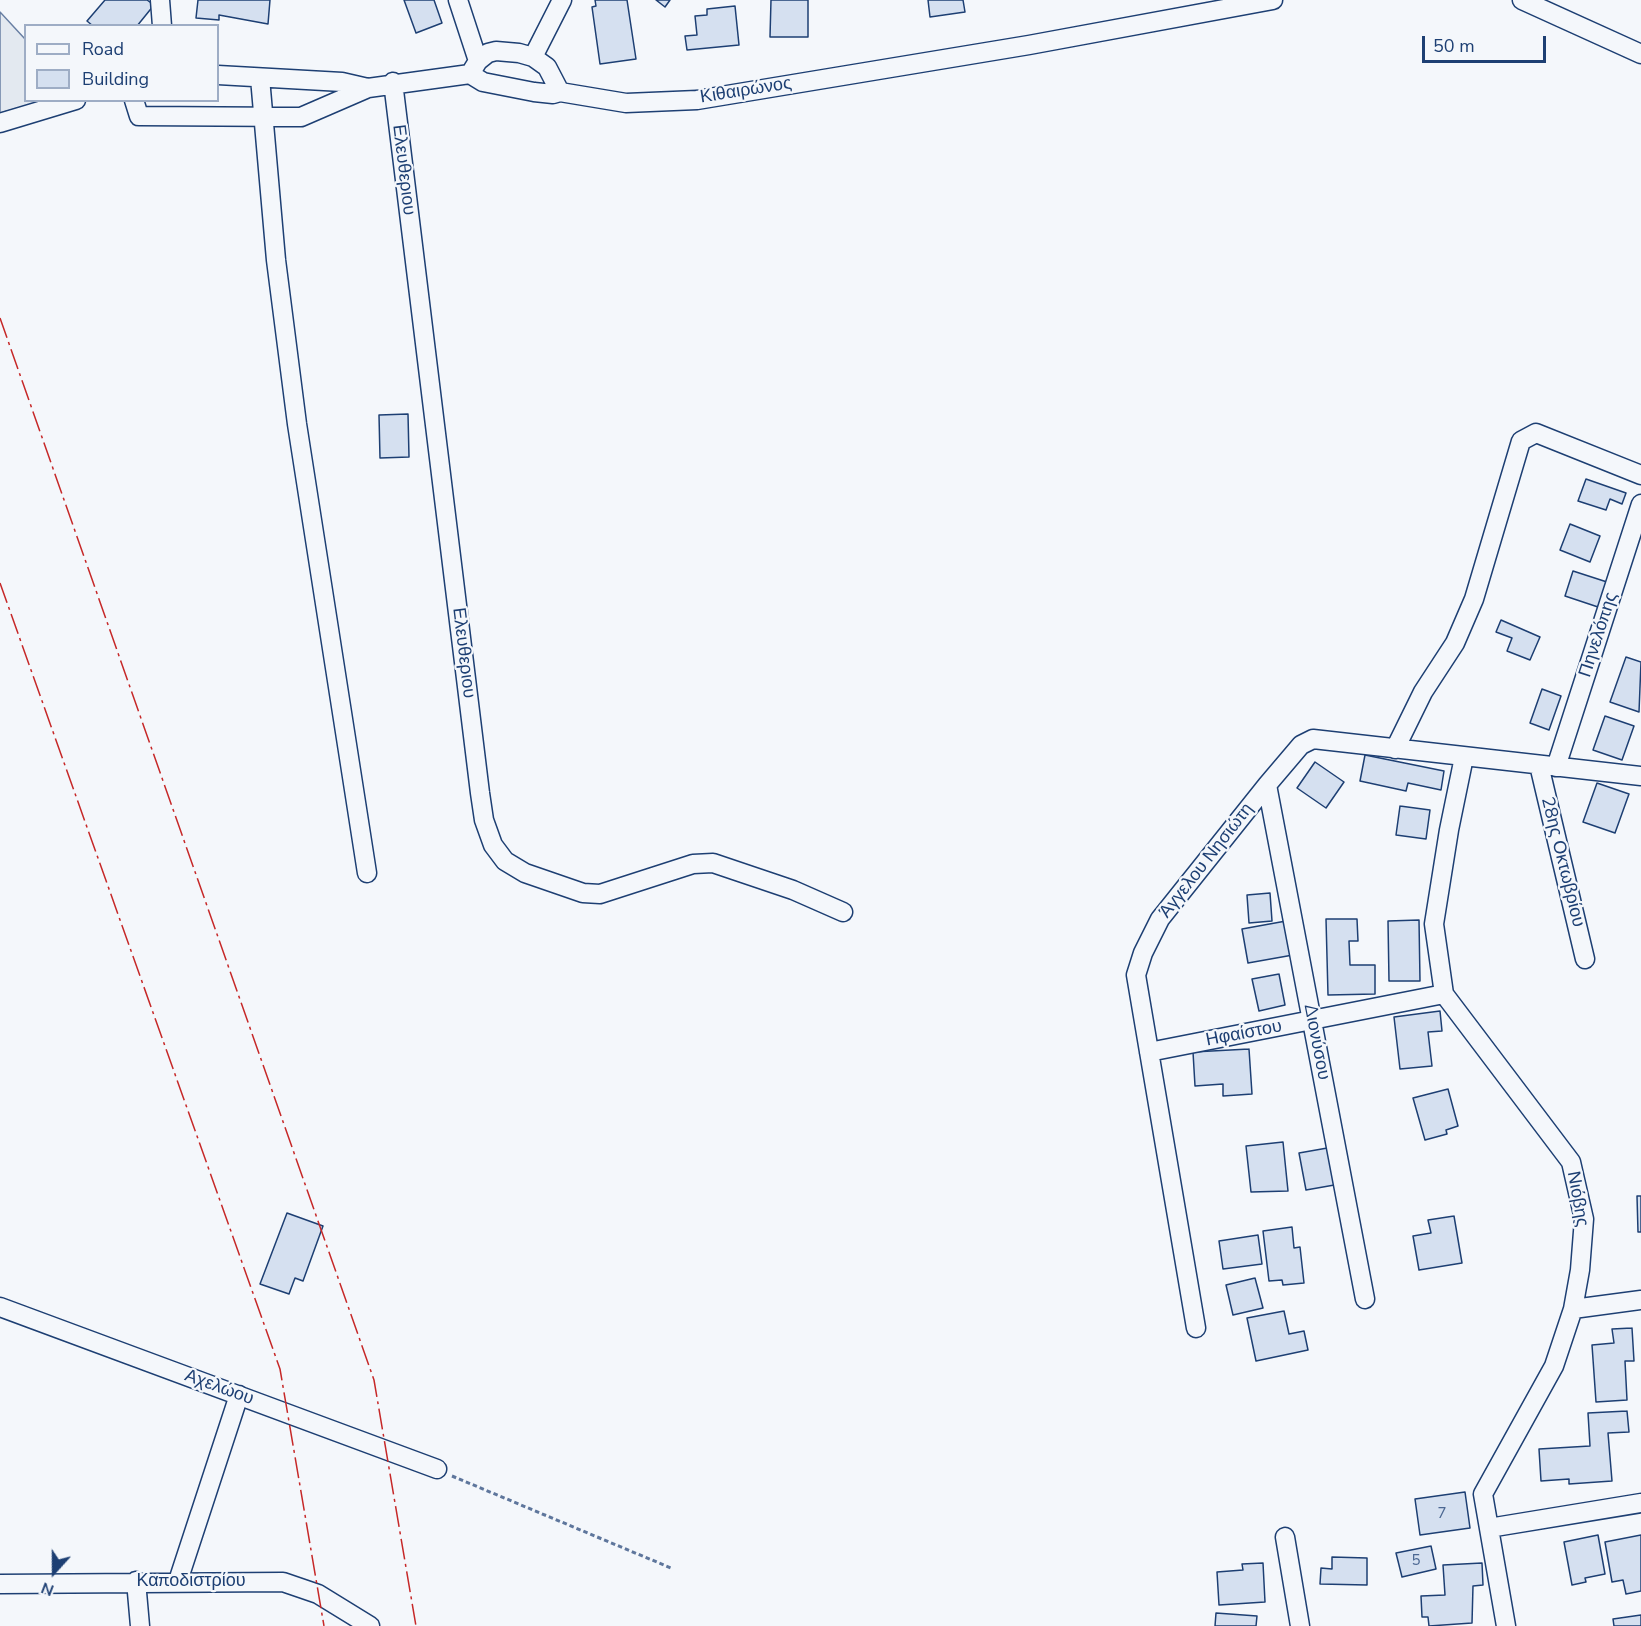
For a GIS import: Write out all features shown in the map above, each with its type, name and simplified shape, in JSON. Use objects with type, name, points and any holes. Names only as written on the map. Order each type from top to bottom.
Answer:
[{"type":"street","points":[[160,0],[162,24]]},
{"type":"street","points":[[458,0],[474,67],[496,51],[533,57],[547,67],[560,92]]},
{"type":"street","points":[[533,57],[561,0]]},
{"type":"street","name":"Κιθαιρώνος","points":[[219,75],[342,82],[368,88],[474,67],[491,84],[543,93],[560,92],[626,103],[697,100],[1029,45],[1273,0]]},
{"type":"street","points":[[1522,0],[1641,54]]},
{"type":"street","points":[[260,78],[276,260],[296,413],[367,873]]},
{"type":"street","name":"Ελευθεριου","points":[[393,82],[480,793],[484,820],[493,844],[505,861],[525,873],[583,893],[600,894],[693,864],[713,863],[793,890],[843,912]]},
{"type":"street","points":[[135,102],[140,116],[301,117],[368,88]]},
{"type":"street","points":[[0,123],[69,102]]},
{"type":"street","points":[[1395,750],[1423,692],[1455,643],[1474,599],[1521,441],[1536,433],[1641,475]]},
{"type":"street","name":"Πηνελόπης","points":[[1547,766],[1641,504]]},
{"type":"street","name":"Άγγελου Νησιώτη","points":[[1197,1328],[1136,975],[1143,954],[1160,919],[1267,785],[1301,745],[1313,739],[1464,758],[1641,776]]},
{"type":"street","name":"Νιόβης","points":[[1464,758],[1449,830],[1434,924],[1444,994],[1571,1162],[1584,1219],[1580,1270],[1573,1309],[1554,1366],[1483,1494],[1506,1626]]},
{"type":"street","name":"28ης Οκτωβρίου","points":[[1547,766],[1585,958]]},
{"type":"street","name":"Διονύσου","points":[[1267,785],[1365,1299]]},
{"type":"street","name":"Ηφαίστου","points":[[1149,1052],[1444,994]]},
{"type":"street","points":[[1573,1309],[1641,1300]]},
{"type":"street","name":"Αχελώου","points":[[0,1306],[437,1469]]},
{"type":"street","points":[[178,1581],[238,1395]]},
{"type":"street","points":[[1489,1528],[1641,1503]]},
{"type":"street","points":[[1285,1537],[1300,1626]]},
{"type":"street","points":[[136,1581],[140,1626]]},
{"type":"street","name":"Καποδιστρίου","points":[[0,1584],[136,1581],[283,1582],[318,1594],[370,1626]]},
{"type":"path","points":[[437,1469],[671,1568]]},
{"type":"shaded area","points":[[0,12],[24,38],[24,102],[39,102],[0,113]]},
{"type":"building","points":[[105,0],[147,0],[154,5],[139,24],[91,24],[87,21]]},
{"type":"building","points":[[198,0],[270,0],[268,24],[219,15],[219,20],[196,18]]},
{"type":"building","points":[[404,0],[434,0],[442,23],[416,33]]},
{"type":"building","points":[[595,0],[627,0],[636,59],[600,64],[592,7],[596,6]]},
{"type":"building","points":[[656,0],[670,0],[665,7]]},
{"type":"building","points":[[771,0],[808,0],[808,37],[770,37]]},
{"type":"building","points":[[928,0],[963,0],[965,12],[930,17]]},
{"type":"building","points":[[735,6],[739,45],[687,50],[685,36],[697,35],[695,16],[707,15],[707,9]]},
{"type":"building","points":[[408,414],[409,457],[380,458],[379,415]]},
{"type":"building","points":[[1586,479],[1626,493],[1622,504],[1610,499],[1606,510],[1578,501]]},
{"type":"building","points":[[1570,524],[1600,536],[1590,562],[1560,550]]},
{"type":"building","points":[[1573,571],[1607,582],[1598,607],[1565,596]]},
{"type":"building","points":[[1501,620],[1540,637],[1530,660],[1507,651],[1512,638],[1496,632]]},
{"type":"building","points":[[1626,657],[1641,662],[1639,712],[1610,702]]},
{"type":"building","points":[[1542,689],[1561,696],[1549,730],[1530,723]]},
{"type":"building","points":[[1605,716],[1634,726],[1622,760],[1593,750]]},
{"type":"building","points":[[1365,755],[1444,771],[1441,790],[1408,783],[1406,791],[1360,781]]},
{"type":"building","points":[[1315,762],[1344,782],[1326,808],[1297,788]]},
{"type":"building","points":[[1597,783],[1629,794],[1615,833],[1583,822]]},
{"type":"building","points":[[1400,806],[1430,810],[1426,839],[1396,835]]},
{"type":"building","points":[[1270,893],[1272,921],[1249,923],[1247,895]]},
{"type":"building","points":[[1326,919],[1357,919],[1358,941],[1349,941],[1350,965],[1375,965],[1375,994],[1328,995]]},
{"type":"building","points":[[1419,920],[1420,981],[1389,981],[1388,921]]},
{"type":"building","points":[[1286,921],[1293,955],[1248,963],[1242,929]]},
{"type":"building","points":[[1279,974],[1285,1005],[1259,1011],[1252,979]]},
{"type":"building","points":[[1440,1011],[1442,1031],[1428,1032],[1432,1066],[1400,1069],[1394,1017]]},
{"type":"building","points":[[1249,1049],[1252,1094],[1223,1096],[1223,1084],[1195,1086],[1193,1052]]},
{"type":"building","points":[[1448,1089],[1458,1126],[1446,1130],[1447,1134],[1425,1140],[1413,1098]]},
{"type":"building","points":[[1283,1142],[1288,1191],[1251,1192],[1246,1146]]},
{"type":"building","points":[[1333,1147],[1340,1184],[1306,1190],[1299,1153]]},
{"type":"building","points":[[1637,1196],[1641,1196],[1641,1232],[1638,1232]]},
{"type":"building","points":[[287,1213],[323,1226],[303,1281],[295,1278],[289,1294],[260,1284]]},
{"type":"building","points":[[1454,1216],[1462,1263],[1419,1270],[1413,1236],[1431,1233],[1428,1220]]},
{"type":"building","points":[[1292,1227],[1294,1248],[1300,1247],[1304,1283],[1283,1285],[1282,1280],[1269,1281],[1263,1231]]},
{"type":"building","points":[[1258,1235],[1262,1264],[1223,1269],[1219,1241]]},
{"type":"building","points":[[1255,1278],[1263,1308],[1233,1315],[1226,1285]]},
{"type":"building","points":[[1284,1311],[1289,1334],[1304,1331],[1308,1350],[1256,1361],[1247,1318]]},
{"type":"building","points":[[1632,1328],[1634,1361],[1625,1361],[1627,1400],[1596,1402],[1592,1345],[1614,1343],[1612,1329]]},
{"type":"building","points":[[1627,1411],[1629,1432],[1608,1433],[1612,1481],[1569,1484],[1569,1479],[1541,1481],[1539,1449],[1590,1446],[1588,1413]]},
{"type":"building","points":[[1465,1492],[1470,1528],[1420,1535],[1415,1499]]},
{"type":"building","points":[[1598,1535],[1605,1574],[1585,1578],[1586,1582],[1572,1585],[1564,1542]]},
{"type":"building","points":[[1641,1535],[1641,1591],[1626,1594],[1623,1580],[1612,1582],[1605,1542]]},
{"type":"building","points":[[1431,1546],[1436,1569],[1402,1577],[1396,1553]]},
{"type":"building","points":[[1332,1557],[1367,1558],[1367,1585],[1320,1584],[1321,1568],[1332,1569]]},
{"type":"building","points":[[1263,1563],[1265,1602],[1219,1605],[1217,1572],[1243,1570],[1242,1564]]},
{"type":"building","points":[[1482,1563],[1483,1585],[1473,1586],[1472,1623],[1429,1626],[1428,1617],[1422,1617],[1421,1596],[1445,1595],[1443,1565]]},
{"type":"building","points":[[1216,1613],[1257,1616],[1256,1626],[1215,1626]]},
{"type":"building","points":[[1641,1615],[1641,1626],[1614,1626],[1613,1619]]},
{"type":"power","points":[[0,318],[374,1380],[416,1626]]},
{"type":"power","points":[[0,583],[280,1369],[324,1626]]}]
